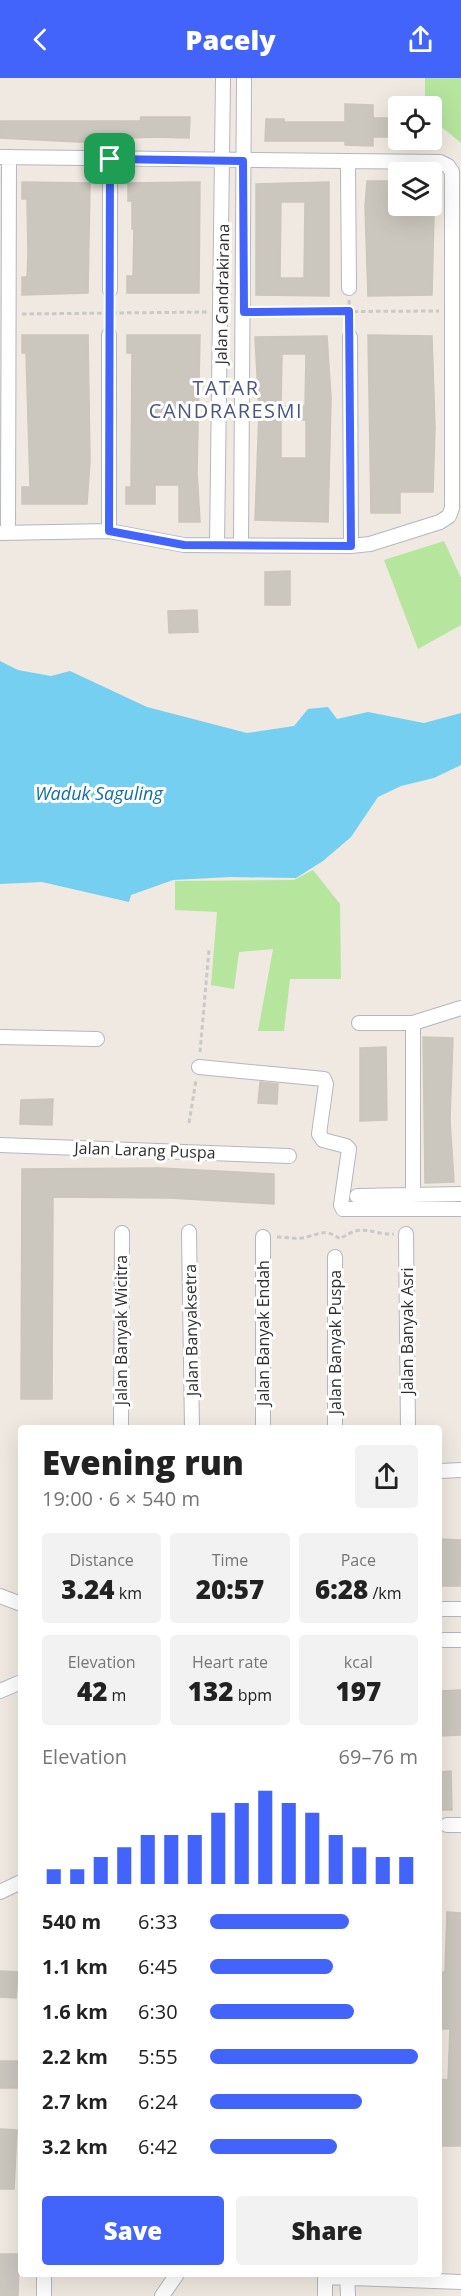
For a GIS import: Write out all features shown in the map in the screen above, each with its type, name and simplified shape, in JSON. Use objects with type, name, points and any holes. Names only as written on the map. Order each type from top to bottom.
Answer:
[{"type":"street","name":"Jalan Candrakirana","points":[[218,545],[224,78]]},
{"type":"street","name":"Jalan Candrakirana","points":[[241,545],[244,78]]},
{"type":"street","points":[[4,157],[223,161],[440,162],[448,166],[452,172],[452,311],[456,460],[452,508],[449,516],[420,529],[370,544],[351,546],[184,545],[109,531],[4,533],[4,157]]},
{"type":"street","points":[[110,159],[110,290]]},
{"type":"street","points":[[348,163],[349,288]]},
{"type":"street","points":[[222,312],[244,312]]},
{"type":"street","points":[[109,335],[109,531]]},
{"type":"street","points":[[350,337],[351,546]]},
{"type":"street","points":[[359,1023],[413,1023],[461,1008]]},
{"type":"street","points":[[413,1023],[413,1194]]},
{"type":"street","points":[[0,1037],[97,1039]]},
{"type":"street","points":[[199,1067],[324,1079],[326,1084],[319,1134],[322,1140],[346,1146],[349,1149],[341,1205],[343,1209],[461,1209]]},
{"type":"street","name":"Jalan Larang Puspa","points":[[0,1145],[289,1156]]},
{"type":"street","points":[[357,1196],[461,1194]]},
{"type":"street","name":"Jalan Banyaksetra","points":[[189,1232],[192,1425]]},
{"type":"street","name":"Jalan Banyak Wicitra","points":[[121,1425],[122,1233]]},
{"type":"street","name":"Jalan Banyak Asri","points":[[406,1233],[408,1425]]},
{"type":"street","name":"Jalan Banyak Endah","points":[[263,1237],[263,1425]]},
{"type":"street","name":"Jalan Banyak Puspa","points":[[335,1257],[335,1425]]},
{"type":"street","points":[[442,1471],[461,1470]]},
{"type":"street","points":[[0,1596],[18,1603]]},
{"type":"street","points":[[442,1609],[461,1609]]},
{"type":"street","points":[[442,1640],[461,1640]]},
{"type":"street","points":[[0,1691],[18,1683]]},
{"type":"street","points":[[0,1892],[18,1883]]},
{"type":"street","points":[[44,2277],[44,2296]]},
{"type":"street","points":[[162,2296],[175,2277]]},
{"type":"street","points":[[325,2277],[326,2296]]},
{"type":"street","points":[[347,2277],[348,2296]]},
{"type":"street","points":[[366,2277],[461,2282]]},
{"type":"path","points":[[349,288],[350,337]]},
{"type":"path","points":[[109,335],[110,290]]},
{"type":"path","points":[[244,312],[452,311]]},
{"type":"path","points":[[4,314],[222,312]]},
{"type":"path","points":[[189,1123],[199,1067],[209,950]]},
{"type":"path","points":[[263,1237],[306,1238],[317,1232],[331,1232],[340,1239],[352,1230],[372,1229],[381,1234],[406,1233]]},
{"type":"green space","points":[[425,78],[461,78],[461,143],[442,127],[442,96],[425,96]]},
{"type":"green space","points":[[444,541],[461,578],[461,625],[418,649],[384,560]]},
{"type":"green space","points":[[313,870],[340,904],[341,979],[290,979],[284,1031],[258,1031],[273,949],[239,952],[234,989],[211,985],[217,912],[175,910],[175,881],[294,880]]},
{"type":"water","name":"Waduk Saguling","points":[[0,661],[18,670],[51,676],[70,671],[147,707],[247,733],[294,726],[308,709],[328,707],[337,719],[368,712],[424,723],[461,713],[461,765],[434,778],[401,786],[378,797],[351,837],[323,861],[296,878],[231,877],[173,880],[131,895],[129,902],[42,882],[0,884]]},
{"type":"building","points":[[345,104],[373,105],[373,118],[388,118],[388,137],[373,137],[373,146],[345,145],[345,141],[265,141],[266,119],[284,119],[284,122],[345,122]]},
{"type":"building","points":[[141,117],[190,117],[189,138],[155,137],[129,138],[129,142],[78,142],[0,138],[0,121],[140,121]]},
{"type":"building","points":[[367,181],[388,181],[388,216],[434,216],[432,295],[368,296],[365,206]]},
{"type":"building","points":[[22,182],[90,183],[88,293],[22,295],[22,277],[27,277],[28,254],[27,199],[22,199]]},
{"type":"building","points":[[200,182],[199,293],[127,293],[127,276],[133,276],[134,229],[132,229],[132,201],[128,201],[128,183]]},
{"type":"building","points":[[329,182],[329,296],[256,295],[256,184]],"holes":[[[281,202],[305,202],[304,278],[280,278]]]},
{"type":"building","points":[[22,335],[88,335],[90,461],[87,504],[22,504],[22,487],[30,487],[26,353],[22,353]]},
{"type":"building","points":[[127,335],[200,335],[197,471],[200,522],[179,522],[179,485],[155,485],[155,504],[126,504],[126,487],[131,487],[132,353],[127,353]]},
{"type":"building","points":[[368,335],[432,336],[435,428],[433,492],[400,492],[400,513],[371,513]]},
{"type":"building","points":[[327,336],[331,398],[328,522],[255,520],[259,412],[255,337]],"holes":[[[282,354],[306,354],[305,406],[281,406]],[[281,420],[306,420],[306,458],[281,458]]]},
{"type":"building","points":[[290,571],[290,605],[265,605],[265,572]]},
{"type":"building","points":[[197,610],[198,632],[169,633],[168,611]]},
{"type":"building","points":[[423,1037],[453,1038],[450,1120],[454,1182],[425,1183]]},
{"type":"building","points":[[386,1047],[387,1120],[360,1121],[360,1048]]},
{"type":"building","points":[[260,1082],[278,1084],[277,1104],[258,1103]]},
{"type":"building","points":[[53,1099],[52,1125],[20,1124],[21,1100]]},
{"type":"building","points":[[160,1168],[274,1174],[274,1204],[169,1198],[53,1197],[52,1399],[21,1399],[22,1169]]},
{"type":"building","points":[[442,1539],[461,1540],[460,1586],[442,1586]]},
{"type":"building","points":[[461,1690],[461,1735],[442,1736],[442,1691]]},
{"type":"building","points":[[451,1771],[452,1810],[442,1810],[442,1772]]},
{"type":"building","points":[[447,1912],[461,1913],[461,2146],[442,2146],[442,2079],[448,2080],[450,2029],[442,2029],[442,1972],[445,1972]]},
{"type":"building","points":[[0,1971],[18,1972],[16,1998],[0,1997]]},
{"type":"building","points":[[0,2061],[18,2061],[18,2088],[0,2088]]},
{"type":"building","points":[[0,2129],[17,2130],[14,2189],[0,2189]]},
{"type":"building","points":[[0,2254],[18,2254],[18,2296],[0,2296]]},
{"type":"district","name":"TATAR CANDRARESMI","points":[[226,400]]},
{"type":"route","points":[[110,159],[243,161],[244,312],[349,311],[351,546],[184,545],[109,531],[110,159]]}]
